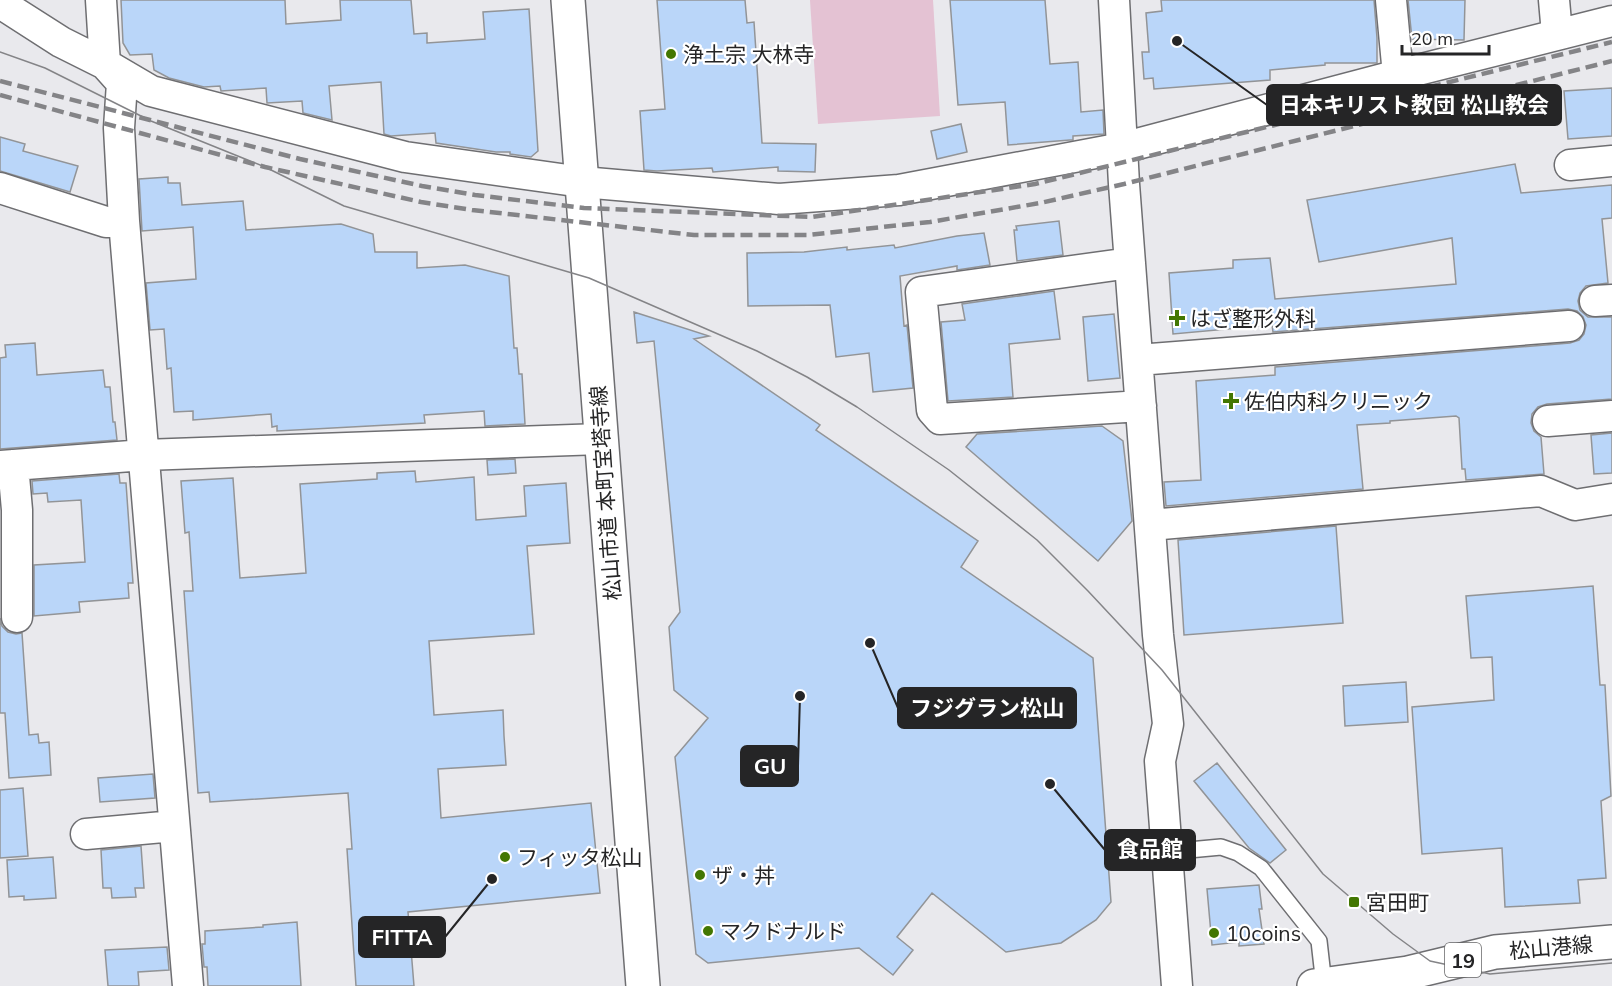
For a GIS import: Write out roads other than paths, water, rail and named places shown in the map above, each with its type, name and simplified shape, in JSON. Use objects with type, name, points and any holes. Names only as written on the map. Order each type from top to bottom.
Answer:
[{"type":"street","points":[[101,0],[105,64],[122,83],[119,120],[124,221],[188,986]]},
{"type":"street","name":"松山市道 本町宝塔寺線","points":[[568,0],[643,986]]},
{"type":"street","points":[[1114,0],[1130,263],[1158,635],[1168,724],[1160,761],[1176,986]]},
{"type":"street","points":[[1391,0],[1398,75]]},
{"type":"street","points":[[1554,0],[1557,34]]},
{"type":"street","points":[[0,3],[61,42],[151,91],[405,157],[582,182],[779,199],[899,190],[1122,148],[1612,21]]},
{"type":"street","points":[[1570,165],[1612,161]]},
{"type":"street","points":[[0,188],[106,222],[124,221]]},
{"type":"street","points":[[1130,263],[921,291],[932,410],[940,419],[1141,406]]},
{"type":"street","points":[[1138,360],[1569,326]]},
{"type":"street","points":[[1548,421],[1612,416]]},
{"type":"street","points":[[17,617],[17,510],[7,466],[144,455],[601,439]]},
{"type":"street","points":[[1150,525],[1541,491],[1575,505],[1612,500]]},
{"type":"street","points":[[86,834],[174,826]]},
{"type":"street","name":"松山港線","points":[[1319,985],[1408,973],[1495,952],[1612,942]]},
{"type":"lane","points":[[1167,852],[1221,847],[1261,868],[1319,941],[1319,985]]},
{"type":"tram line","points":[[0,52],[45,68],[151,121],[265,167],[344,206],[589,278],[757,351],[807,377],[857,407],[949,470],[1037,540],[1162,670],[1323,874],[1393,934],[1430,961],[1490,974],[1612,963]]},
{"type":"railway","points":[[0,81],[300,159],[422,186],[475,195],[584,208],[812,217],[1035,184],[1612,42]]},
{"type":"railway","points":[[0,95],[265,167],[421,202],[472,210],[694,235],[807,235],[930,222],[1040,203],[1612,61]]},
{"type":"place","name":"日本キリスト教団 松山教会","points":[[1177,41]]},
{"type":"place","name":"浄土宗 大林寺","points":[[671,54]]},
{"type":"place","name":"はざ整形外科","points":[[1177,318]]},
{"type":"place","name":"佐伯内科クリニック","points":[[1231,401]]},
{"type":"place","name":"フジグラン松山","points":[[870,643]]},
{"type":"place","name":"GU","points":[[800,696]]},
{"type":"place","name":"食品館","points":[[1050,784]]},
{"type":"place","name":"フィッタ松山","points":[[505,857]]},
{"type":"place","name":"ザ・丼","points":[[700,875]]},
{"type":"place","name":"FITTA","points":[[492,879]]},
{"type":"place","name":"宮田町","points":[[1354,902]]},
{"type":"place","name":"マクドナルド","points":[[708,931]]},
{"type":"place","name":"10coins","points":[[1214,933]]}]
